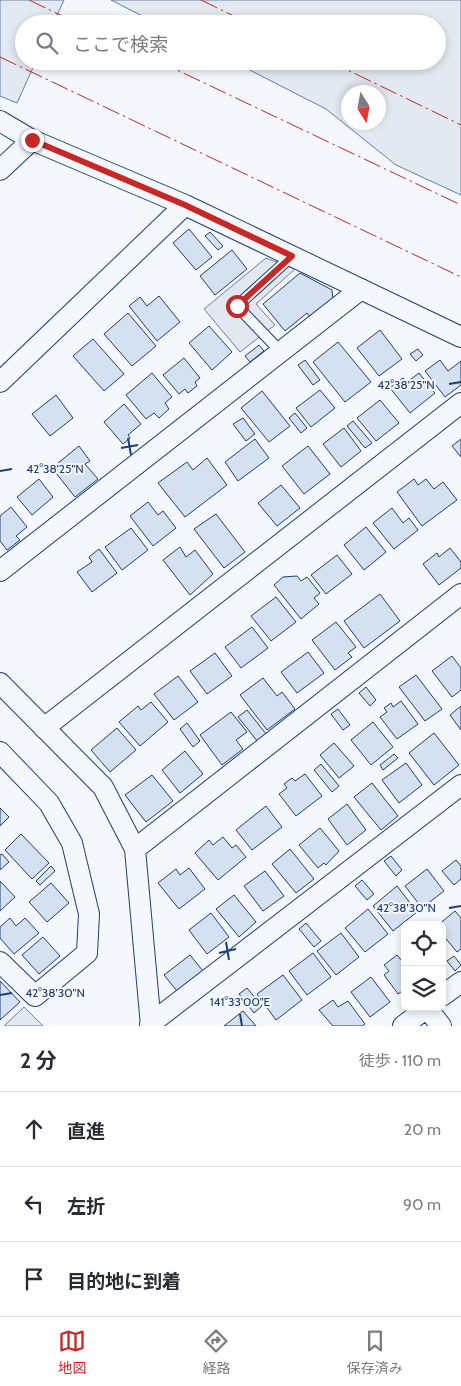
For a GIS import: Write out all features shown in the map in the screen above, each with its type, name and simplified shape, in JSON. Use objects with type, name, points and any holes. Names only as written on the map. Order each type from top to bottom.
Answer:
[{"type":"street","points":[[0,121],[32,140],[185,205],[461,336]]},
{"type":"street","points":[[0,170],[32,140]]},
{"type":"street","points":[[0,382],[185,205]]},
{"type":"street","points":[[0,572],[361,289]]},
{"type":"street","points":[[44,728],[461,403]]},
{"type":"street","points":[[135,849],[461,594]]},
{"type":"street","points":[[0,683],[103,787],[135,849],[151,1025]]},
{"type":"street","points":[[0,752],[49,803],[72,843],[89,914],[87,953],[35,996],[0,962]]},
{"type":"street","points":[[151,1025],[461,785]]},
{"type":"street","points":[[446,993],[461,982]]},
{"type":"street","points":[[403,1026],[424,1011]]},
{"type":"street","points":[[430,1011],[441,1026]]},
{"type":"lane","points":[[281,352],[237,306],[292,256]]},
{"type":"shaded area","points":[[0,0],[64,0],[57,15],[15,15],[15,70],[32,70],[17,103],[0,96]]},
{"type":"shaded area","points":[[111,0],[461,0],[461,195],[396,165],[352,130],[386,130],[386,85],[341,85],[341,121],[326,109],[250,70],[446,70],[446,15],[140,15]]},
{"type":"shaded area","points":[[266,258],[295,269],[256,304],[275,325],[240,352],[204,309]]},
{"type":"shaded area","points":[[24,1007],[43,1026],[4,1026]]},
{"type":"building","points":[[189,229],[212,257],[196,270],[173,243]]},
{"type":"building","points":[[210,232],[223,246],[218,250],[205,236]]},
{"type":"building","points":[[232,250],[247,269],[215,295],[200,276]]},
{"type":"building","points":[[300,273],[332,290],[333,299],[310,317],[307,313],[285,331],[263,304]]},
{"type":"building","points":[[159,296],[180,322],[157,341],[129,306],[140,297],[147,306]]},
{"type":"building","points":[[128,313],[156,346],[132,366],[104,334]]},
{"type":"building","points":[[209,326],[232,352],[212,370],[189,343]]},
{"type":"building","points":[[380,330],[402,359],[379,376],[357,348]]},
{"type":"building","points":[[93,339],[124,374],[104,391],[73,356]]},
{"type":"building","points":[[338,342],[371,382],[345,402],[313,362]]},
{"type":"building","points":[[259,345],[264,351],[250,362],[245,356]]},
{"type":"building","points":[[418,349],[423,355],[416,361],[410,354]]},
{"type":"building","points":[[184,358],[200,378],[195,382],[197,386],[188,393],[185,389],[179,394],[163,375]]},
{"type":"building","points":[[305,360],[320,380],[313,385],[298,365]]},
{"type":"building","points":[[440,360],[448,371],[461,361],[461,385],[445,397],[425,371]]},
{"type":"building","points":[[152,373],[172,397],[165,403],[169,409],[159,418],[154,413],[146,419],[126,395]]},
{"type":"building","points":[[419,373],[435,393],[410,413],[390,388],[403,378],[407,382]]},
{"type":"building","points":[[320,390],[335,408],[311,427],[296,408]]},
{"type":"building","points":[[262,391],[290,426],[269,442],[241,408]]},
{"type":"building","points":[[56,395],[73,418],[50,436],[32,414]]},
{"type":"building","points":[[380,400],[399,423],[376,441],[357,418]]},
{"type":"building","points":[[124,404],[141,424],[128,435],[130,438],[123,444],[104,422]]},
{"type":"building","points":[[295,413],[307,428],[301,433],[289,418]]},
{"type":"building","points":[[243,418],[255,434],[246,441],[233,424]]},
{"type":"building","points":[[353,421],[372,443],[365,448],[347,426]]},
{"type":"building","points":[[344,428],[361,451],[341,467],[323,444]]},
{"type":"building","points":[[255,439],[269,458],[238,481],[225,462]]},
{"type":"building","points":[[461,439],[461,457],[452,446]]},
{"type":"building","points":[[79,446],[90,461],[85,464],[98,479],[75,497],[52,468]]},
{"type":"building","points":[[308,446],[330,474],[304,494],[282,466]]},
{"type":"building","points":[[207,458],[227,485],[185,517],[158,483],[187,462],[193,470]]},
{"type":"building","points":[[39,479],[53,497],[32,515],[17,497]]},
{"type":"building","points":[[414,479],[418,485],[426,479],[434,489],[443,482],[457,500],[422,526],[397,492]]},
{"type":"building","points":[[281,485],[300,508],[277,526],[258,503]]},
{"type":"building","points":[[148,502],[158,515],[163,511],[176,528],[153,546],[130,516]]},
{"type":"building","points":[[11,507],[27,527],[16,536],[20,540],[7,550],[0,541],[0,516]]},
{"type":"building","points":[[392,508],[403,523],[409,518],[418,530],[394,549],[373,523]]},
{"type":"building","points":[[216,514],[245,552],[224,568],[194,529]]},
{"type":"building","points":[[366,527],[386,552],[364,570],[344,545]]},
{"type":"building","points":[[131,528],[148,550],[122,570],[105,547]]},
{"type":"building","points":[[180,547],[186,557],[195,550],[213,574],[190,595],[163,560]]},
{"type":"building","points":[[450,548],[461,562],[461,568],[439,585],[423,564],[437,553],[439,557]]},
{"type":"building","points":[[99,549],[117,573],[92,592],[77,572],[92,562],[89,557]]},
{"type":"building","points":[[337,555],[352,574],[326,594],[311,575]]},
{"type":"building","points":[[297,576],[301,581],[307,577],[320,593],[314,598],[319,604],[301,619],[274,585],[283,577]]},
{"type":"building","points":[[380,594],[400,621],[364,648],[344,621]]},
{"type":"building","points":[[276,597],[296,622],[271,641],[251,616]]},
{"type":"building","points":[[336,622],[356,647],[348,653],[352,657],[335,670],[312,640]]},
{"type":"building","points":[[252,627],[268,648],[241,668],[225,647]]},
{"type":"building","points":[[308,652],[324,673],[297,693],[281,672]]},
{"type":"building","points":[[215,653],[232,676],[207,694],[190,671]]},
{"type":"building","points":[[452,656],[461,668],[461,690],[452,697],[432,671]]},
{"type":"building","points":[[416,675],[442,709],[425,721],[399,687]]},
{"type":"building","points":[[178,676],[198,702],[174,720],[154,694]]},
{"type":"building","points":[[263,678],[277,696],[282,692],[295,709],[267,730],[240,695]]},
{"type":"building","points":[[366,687],[376,700],[370,706],[359,693]]},
{"type":"building","points":[[401,701],[418,724],[397,739],[380,717],[387,712],[384,708],[391,703],[393,707]]},
{"type":"building","points":[[151,702],[168,722],[140,746],[119,722],[138,706],[141,710]]},
{"type":"building","points":[[461,706],[461,730],[450,715]]},
{"type":"building","points":[[338,709],[350,725],[343,730],[331,714]]},
{"type":"building","points":[[247,710],[267,735],[258,742],[238,717]]},
{"type":"building","points":[[231,712],[247,732],[236,740],[243,749],[222,765],[200,735]]},
{"type":"building","points":[[373,722],[393,747],[371,765],[351,740]]},
{"type":"building","points":[[187,723],[200,741],[193,747],[180,729]]},
{"type":"building","points":[[117,728],[136,750],[110,772],[91,750]]},
{"type":"building","points":[[434,733],[459,765],[434,785],[409,753]]},
{"type":"building","points":[[334,743],[354,766],[339,778],[320,755]]},
{"type":"building","points":[[185,751],[203,774],[180,793],[162,770]]},
{"type":"building","points":[[394,754],[398,758],[383,770],[380,765]]},
{"type":"building","points":[[406,763],[422,785],[399,803],[382,780]]},
{"type":"building","points":[[321,764],[339,786],[332,792],[314,770]]},
{"type":"building","points":[[305,774],[322,796],[296,816],[279,794],[287,788],[284,784],[292,778],[295,781]]},
{"type":"building","points":[[152,775],[173,801],[146,822],[125,795]]},
{"type":"building","points":[[372,783],[398,816],[381,830],[354,797]]},
{"type":"building","points":[[347,804],[366,830],[347,845],[328,819]]},
{"type":"building","points":[[266,806],[282,827],[252,850],[236,830]]},
{"type":"building","points":[[0,808],[9,817],[0,826]]},
{"type":"building","points":[[320,828],[339,851],[326,865],[324,863],[318,868],[299,845]]},
{"type":"building","points":[[21,834],[49,863],[32,879],[5,850]]},
{"type":"building","points":[[223,837],[232,848],[236,845],[246,857],[218,880],[195,853],[209,840],[213,845]]},
{"type":"building","points":[[290,849],[314,879],[296,893],[272,864]]},
{"type":"building","points":[[2,854],[9,862],[0,870],[0,855]]},
{"type":"building","points":[[391,856],[402,870],[396,876],[384,861]]},
{"type":"building","points":[[456,860],[461,866],[461,879],[454,885],[442,871]]},
{"type":"building","points":[[51,866],[55,871],[40,885],[36,881]]},
{"type":"building","points":[[189,868],[205,889],[179,909],[158,883],[176,869],[180,875]]},
{"type":"building","points":[[427,869],[444,891],[422,908],[405,886]]},
{"type":"building","points":[[265,871],[284,896],[263,911],[244,886]]},
{"type":"building","points":[[362,880],[374,894],[367,900],[355,886]]},
{"type":"building","points":[[0,881],[15,897],[0,911]]},
{"type":"building","points":[[51,883],[69,903],[47,922],[29,902]]},
{"type":"building","points":[[397,886],[417,912],[406,921],[401,921],[401,925],[393,931],[373,906]]},
{"type":"building","points":[[234,895],[256,922],[239,937],[216,909]]},
{"type":"building","points":[[368,909],[388,934],[365,952],[345,928]]},
{"type":"building","points":[[455,911],[461,918],[461,949],[457,952],[446,939],[446,921],[443,921]]},
{"type":"building","points":[[211,913],[229,937],[207,954],[189,930]]},
{"type":"building","points":[[10,918],[16,926],[25,918],[39,933],[14,954],[0,938],[0,927]]},
{"type":"building","points":[[306,923],[321,941],[314,947],[299,929]]},
{"type":"building","points":[[341,933],[359,957],[336,975],[317,951]]},
{"type":"building","points":[[43,937],[60,956],[39,974],[22,955]]},
{"type":"building","points":[[313,953],[331,977],[307,995],[289,971]]},
{"type":"building","points":[[190,955],[203,971],[177,991],[164,975]]},
{"type":"building","points":[[397,955],[401,960],[401,992],[398,994],[384,975],[389,971],[384,965]]},
{"type":"building","points":[[454,956],[461,965],[455,971],[447,961]]},
{"type":"building","points":[[283,975],[302,1000],[276,1020],[257,994]]},
{"type":"building","points":[[371,977],[390,1002],[370,1017],[351,992]]},
{"type":"building","points":[[0,981],[20,1002],[0,1020]]},
{"type":"building","points":[[247,988],[262,1006],[254,1013],[239,994]]},
{"type":"building","points":[[333,1000],[338,1007],[348,1001],[365,1024],[362,1026],[333,1026],[319,1010]]},
{"type":"building","points":[[243,1011],[256,1026],[224,1026]]},
{"type":"power","points":[[29,0],[60,15]]},
{"type":"power","points":[[201,0],[232,15]]},
{"type":"power","points":[[0,57],[15,64]]},
{"type":"power","points":[[27,70],[461,277]]},
{"type":"power","points":[[177,70],[461,205]]},
{"type":"power","points":[[348,70],[461,125]]},
{"type":"route","points":[[32,140],[185,205],[292,256],[237,306]]}]
